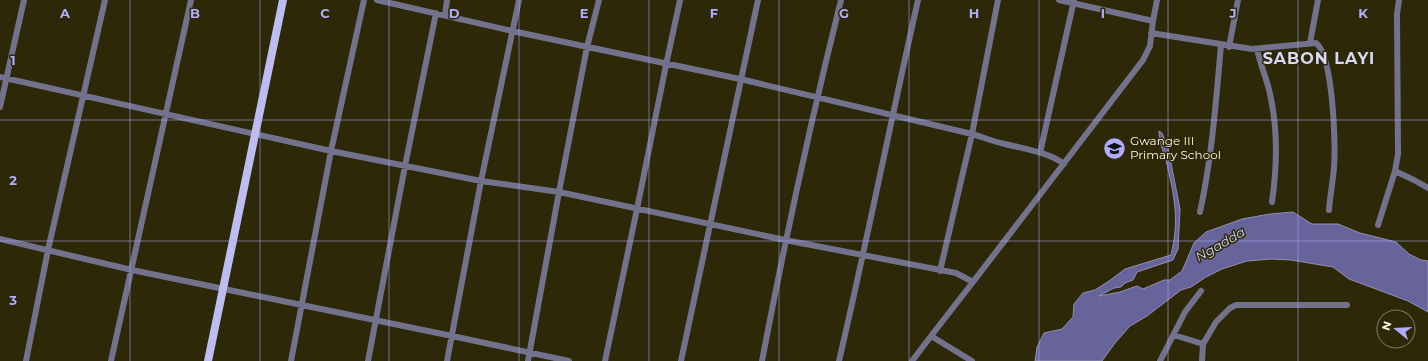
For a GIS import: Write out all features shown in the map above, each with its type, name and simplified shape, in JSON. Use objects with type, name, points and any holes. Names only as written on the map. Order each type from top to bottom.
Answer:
[{"type":"main road","points":[[208,361],[283,0]]},
{"type":"street","points":[[0,107],[3,78],[24,0]]},
{"type":"street","points":[[26,361],[48,250],[105,0]]},
{"type":"street","points":[[111,361],[191,0]]},
{"type":"street","points":[[291,361],[331,151],[364,0]]},
{"type":"street","points":[[377,0],[512,31],[740,79],[972,134],[1002,144],[1040,153],[1064,164]]},
{"type":"street","points":[[444,15],[447,0]]},
{"type":"street","points":[[447,361],[481,181],[519,0]]},
{"type":"street","points":[[528,361],[558,192],[587,47],[599,0]]},
{"type":"street","points":[[605,361],[680,0]]},
{"type":"street","points":[[681,361],[758,0]]},
{"type":"street","points":[[762,361],[785,240],[816,98],[840,0]]},
{"type":"street","points":[[839,361],[918,0]]},
{"type":"street","points":[[940,271],[972,134],[998,0]]},
{"type":"street","points":[[1058,0],[1074,2],[1153,21]]},
{"type":"street","points":[[912,361],[1143,60],[1150,46],[1157,0]]},
{"type":"street","points":[[1229,46],[1238,0]]},
{"type":"street","points":[[1310,43],[1318,0]]},
{"type":"street","points":[[1378,225],[1398,154],[1396,21],[1399,0]]},
{"type":"street","points":[[1040,153],[1074,2]]},
{"type":"street","points":[[368,361],[436,13]]},
{"type":"street","points":[[1151,34],[1257,49],[1310,43],[1316,43],[1320,46],[1330,80],[1334,132],[1334,167],[1329,210]]},
{"type":"street","points":[[1200,212],[1206,184],[1211,145],[1221,45]]},
{"type":"street","points":[[1257,49],[1270,93],[1274,115],[1276,154],[1272,202]]},
{"type":"street","points":[[3,78],[331,151],[481,181],[558,192],[709,225],[956,273],[973,282]]},
{"type":"street","points":[[1394,171],[1428,188]]},
{"type":"street","points":[[0,239],[132,270],[569,361]]},
{"type":"street","points":[[1160,361],[1185,312],[1201,291]]},
{"type":"street","points":[[1202,361],[1203,344],[1216,322],[1230,308],[1236,305],[1347,306]]},
{"type":"street","points":[[1174,335],[1203,344]]},
{"type":"street","points":[[931,336],[972,361]]},
{"type":"water","name":"Ngadda","points":[[1159,131],[1162,133],[1168,148],[1180,209],[1178,249],[1173,260],[1137,272],[1133,280],[1125,283],[1121,287],[1114,288],[1099,296],[1120,292],[1137,286],[1143,289],[1164,280],[1170,280],[1182,271],[1194,243],[1206,232],[1242,219],[1293,212],[1312,224],[1338,224],[1360,233],[1396,242],[1409,254],[1421,260],[1428,261],[1428,312],[1408,301],[1349,279],[1333,267],[1291,260],[1271,259],[1247,261],[1222,269],[1191,287],[1181,290],[1147,316],[1130,326],[1102,361],[1035,361],[1037,347],[1044,333],[1062,329],[1073,317],[1074,304],[1083,293],[1095,290],[1125,269],[1171,255],[1175,230],[1175,207],[1166,160],[1160,142]]},
{"type":"place","name":"Gwange III Primary School","points":[[1114,148]]},
{"type":"district","name":"SABON LAYI","points":[[1319,58]]}]
